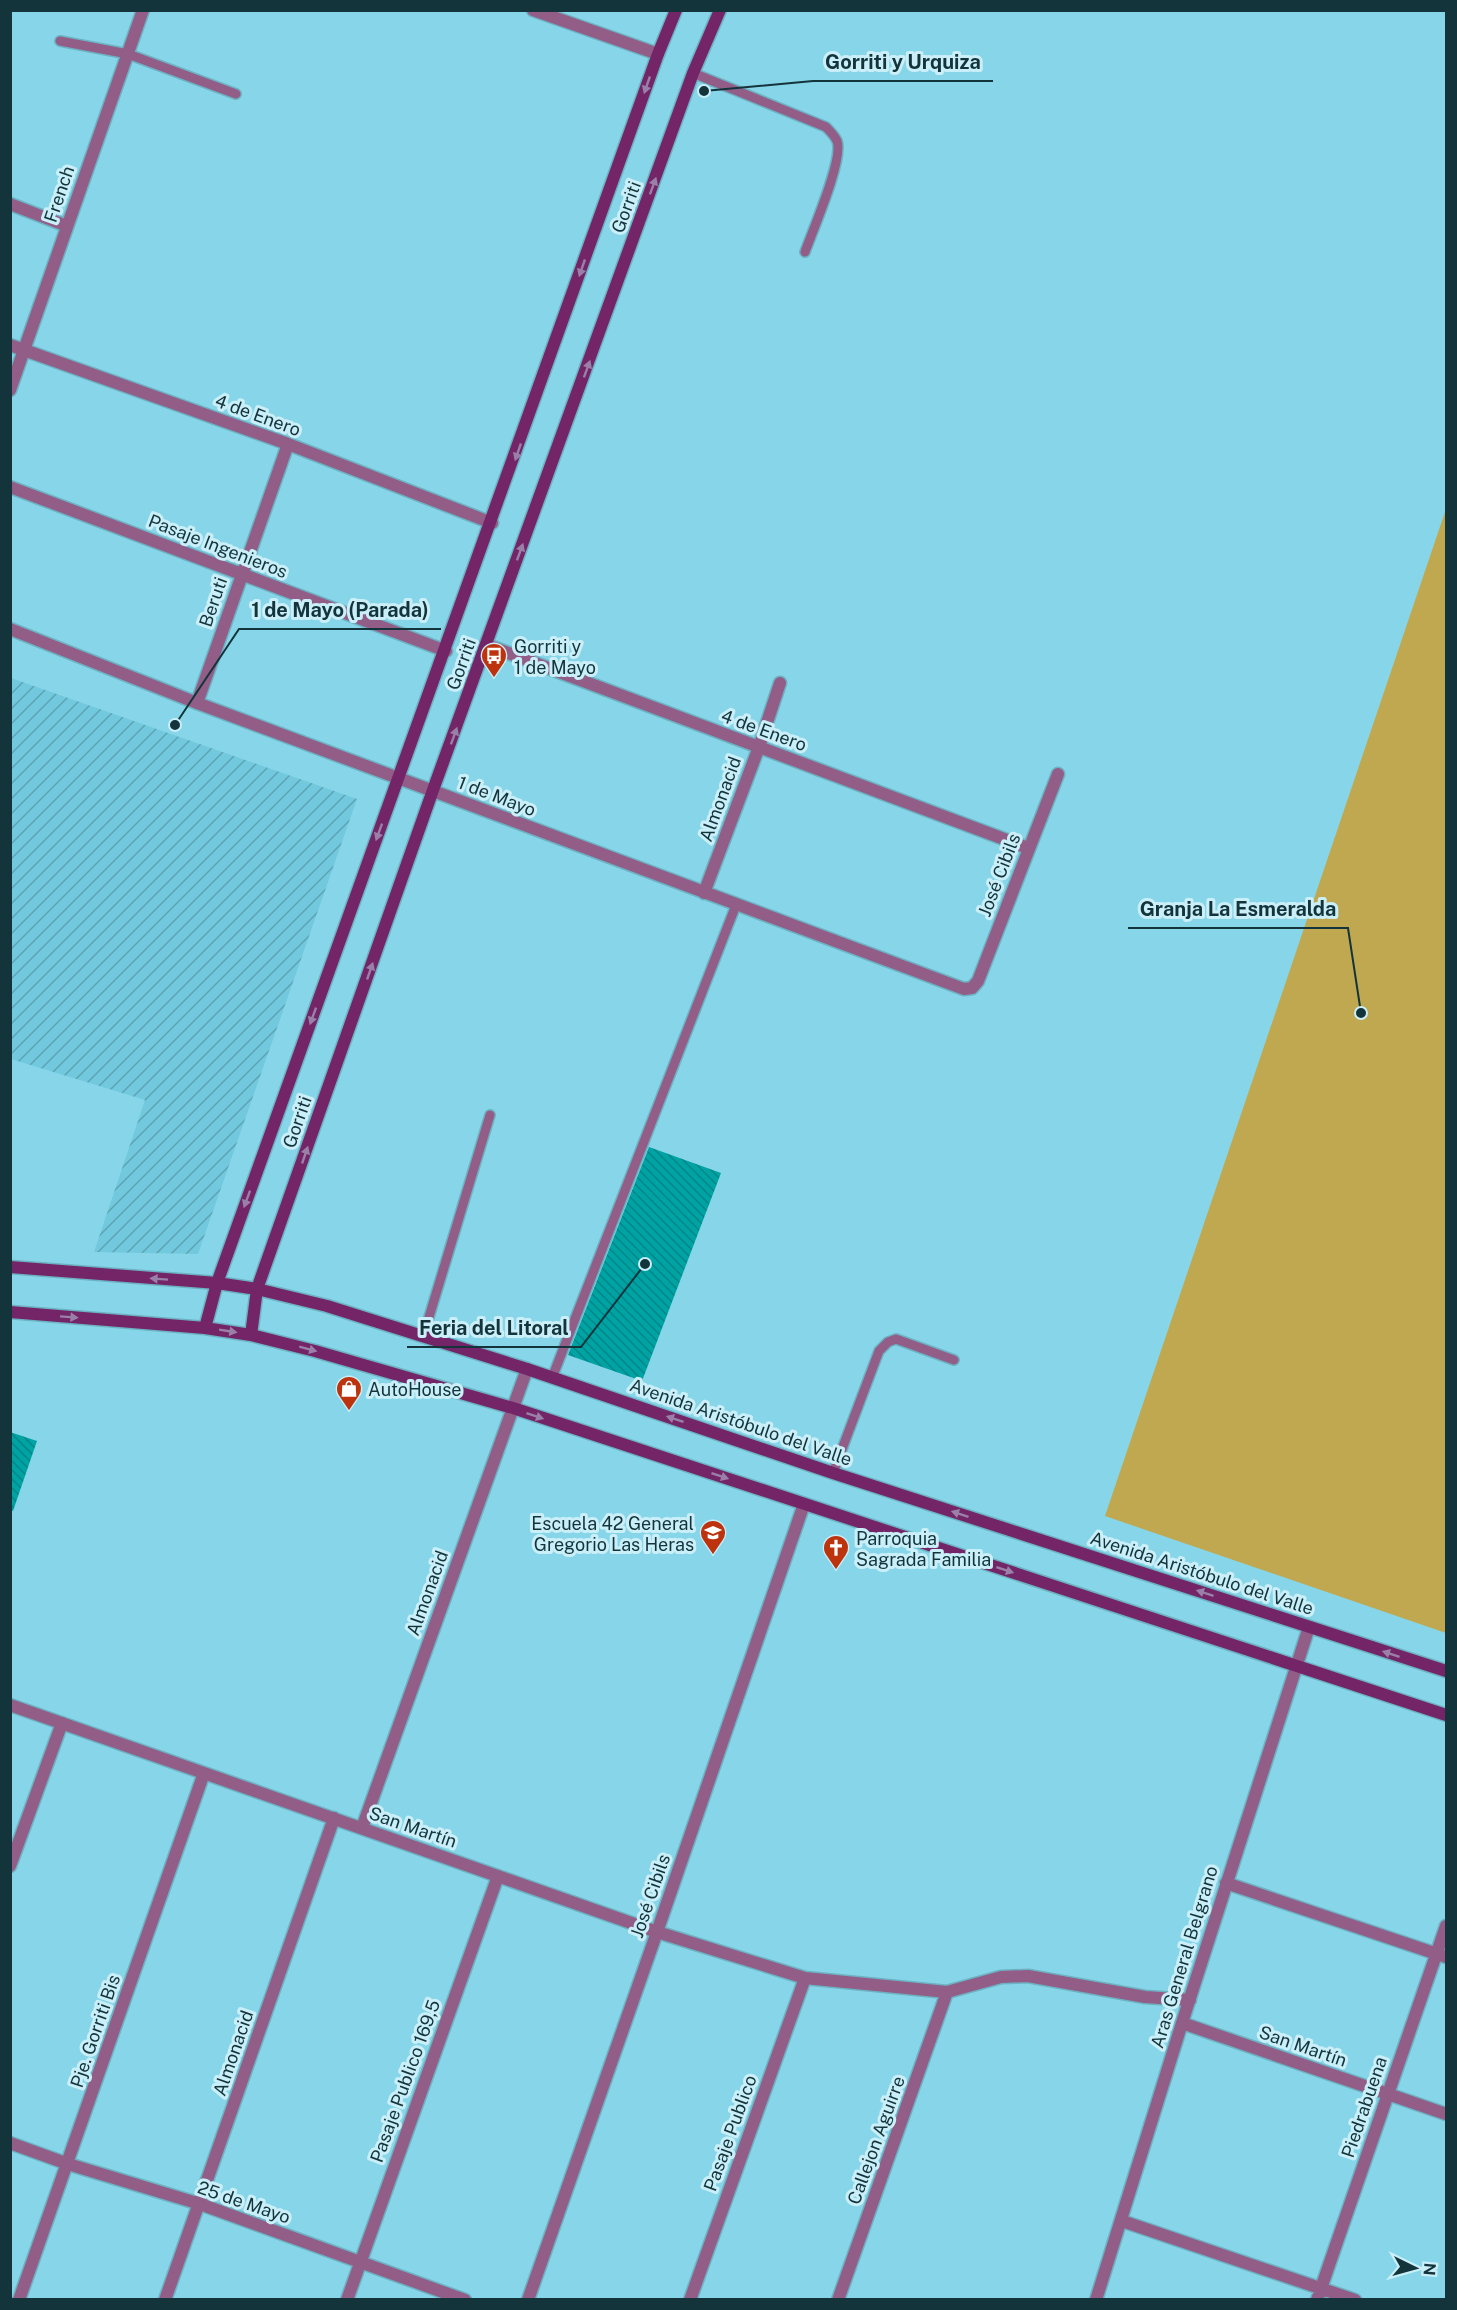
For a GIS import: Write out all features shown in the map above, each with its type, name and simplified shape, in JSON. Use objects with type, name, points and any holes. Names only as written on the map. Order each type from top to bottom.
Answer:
[{"type":"main road","name":"Gorriti","points":[[205,1328],[217,1283],[398,777],[492,523],[658,54],[676,10]]},
{"type":"main road","name":"Gorriti","points":[[251,1335],[257,1289],[433,790],[693,73],[720,10]]},
{"type":"main road","name":"Avenida Aristóbulo del Valle","points":[[10,1267],[217,1283],[257,1289],[327,1306],[527,1369],[833,1473],[1446,1671]]},
{"type":"main road","points":[[10,1312],[205,1328],[251,1335],[513,1408],[1446,1715]]},
{"type":"street","name":"French","points":[[10,390],[143,10]]},
{"type":"street","points":[[533,10],[658,54]]},
{"type":"street","points":[[10,204],[67,226]]},
{"type":"street","name":"4 de Enero","points":[[10,345],[288,444],[492,523]]},
{"type":"street","name":"Beruti","points":[[197,703],[288,444]]},
{"type":"street","name":"Pasaje Ingenieros","points":[[10,487],[446,651]]},
{"type":"street","name":"1 de Mayo","points":[[10,629],[197,703],[736,905],[964,989],[972,988]]},
{"type":"street","name":"4 de Enero","points":[[487,645],[1028,848]]},
{"type":"street","name":"Almonacid","points":[[704,893],[759,747],[780,683]]},
{"type":"street","name":"José Cibils","points":[[972,988],[978,981],[1058,774]]},
{"type":"street","name":"Almonacid","points":[[362,1828],[527,1369]]},
{"type":"street","name":"José Cibils","points":[[528,2300],[804,1504]]},
{"type":"street","name":"Aras General Belgrano","points":[[1096,2300],[1182,2022],[1309,1627]]},
{"type":"street","name":"San Martín","points":[[10,1705],[657,1932],[805,1978],[947,1992]]},
{"type":"street","points":[[10,1866],[62,1723]]},
{"type":"street","name":"Pje. Gorriti Bis","points":[[19,2300],[204,1773]]},
{"type":"street","name":"Almonacid","points":[[165,2300],[334,1818]]},
{"type":"street","name":"Pasaje Publico 169,5","points":[[347,2300],[498,1876]]},
{"type":"street","points":[[1226,1883],[1442,1956]]},
{"type":"street","name":"Piedrabuena","points":[[1319,2294],[1387,2094],[1442,1956],[1446,1926]]},
{"type":"street","points":[[947,1992],[1001,1977],[1028,1976],[1145,1997],[1190,2000]]},
{"type":"street","name":"Pasaje Publico","points":[[690,2300],[805,1978]]},
{"type":"street","name":"Callejon Aguirre","points":[[838,2300],[947,1992]]},
{"type":"street","name":"San Martín","points":[[1182,2022],[1446,2114]]},
{"type":"street","name":"25 de Mayo","points":[[10,2143],[68,2164],[200,2204],[465,2300]]},
{"type":"street","points":[[1122,2221],[1319,2294],[1354,2300]]},
{"type":"lane","points":[[60,41],[128,54],[236,94]]},
{"type":"lane","points":[[693,73],[826,127],[837,141],[839,148],[835,168],[805,252]]},
{"type":"lane","points":[[552,1378],[736,905]]},
{"type":"lane","points":[[423,1337],[490,1114]]},
{"type":"lane","points":[[833,1473],[879,1351],[888,1342],[896,1339],[954,1360]]},
{"type":"shaded area","points":[[1446,509],[1446,1633],[1105,1516]]},
{"type":"shaded area","points":[[11,678],[357,799],[198,1254],[94,1252],[145,1100],[11,1059]]},
{"type":"building","points":[[649,1147],[721,1173],[642,1381],[568,1355]]},
{"type":"building","points":[[10,1432],[37,1441],[13,1511],[10,1510]]},
{"type":"place","name":"Gorriti y Urquiza","points":[[704,91]]},
{"type":"place","name":"Gorriti y 1 de Mayo","points":[[494,679]]},
{"type":"place","name":"1 de Mayo (Parada)","points":[[175,725]]},
{"type":"place","name":"Granja La Esmeralda","points":[[1361,1013]]},
{"type":"place","name":"Feria del Litoral","points":[[645,1264]]},
{"type":"place","name":"AutoHouse","points":[[349,1412]]},
{"type":"place","name":"Escuela 42 General Gregorio Las Heras","points":[[713,1556]]},
{"type":"place","name":"Parroquia Sagrada Familia","points":[[836,1571]]}]
